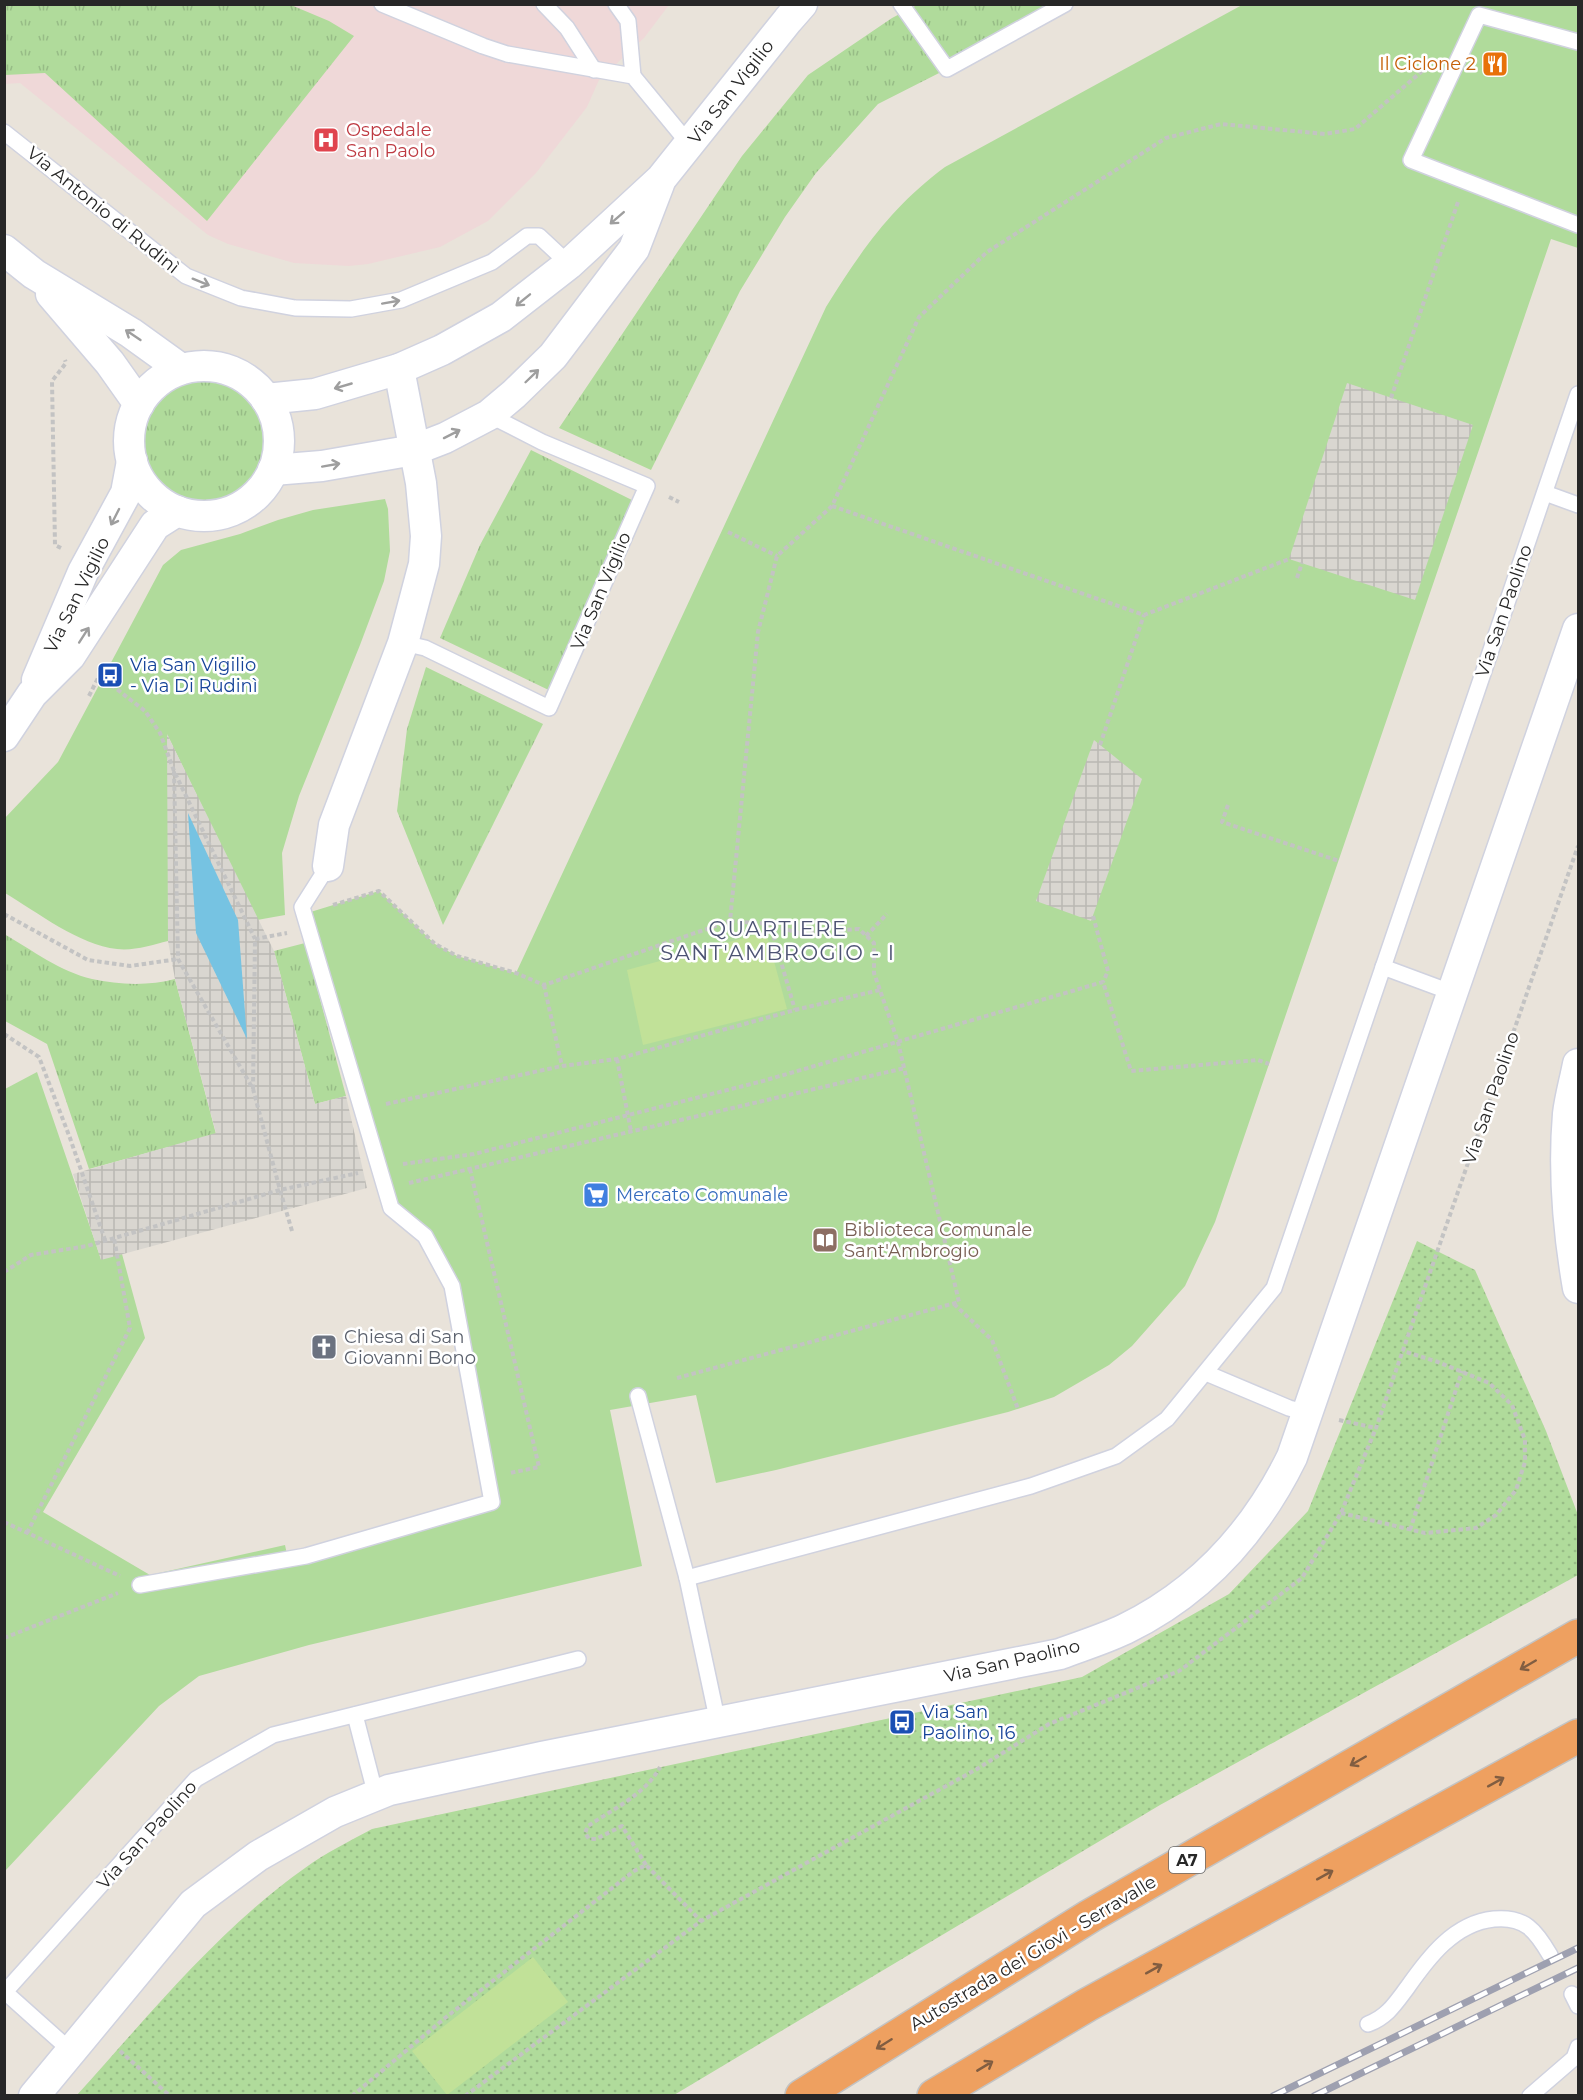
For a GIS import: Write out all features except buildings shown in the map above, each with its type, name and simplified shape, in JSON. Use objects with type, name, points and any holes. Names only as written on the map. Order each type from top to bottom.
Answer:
[{"type":"highway","name":"Autostrada dei Giovi - Serravalle","points":[[802,2096],[1090,1916],[1578,1636]]},
{"type":"highway","points":[[934,2096],[1087,2005],[1578,1736]]},
{"type":"highway","points":[[1524,1766],[1578,1747]]},
{"type":"street","name":"Via San Vigilio","points":[[266,399],[315,394],[399,369],[442,350],[501,317],[568,264],[661,179],[802,4]]},
{"type":"street","name":"Via San Vigilio","points":[[273,470],[322,466],[414,450],[445,438],[489,415],[553,356],[634,249],[661,179]]},
{"type":"street","points":[[4,250],[34,274],[131,333],[181,369]]},
{"type":"street","points":[[34,274],[110,363],[139,404]]},
{"type":"street","points":[[205,366],[224,369],[241,376],[256,387],[266,399],[275,419],[278,437],[273,470],[258,492],[236,508],[209,515],[177,511],[150,493],[139,478],[132,461],[130,434],[139,404],[154,385],[181,369],[205,366]]},
{"type":"street","points":[[328,866],[334,825],[403,643],[424,564],[426,536],[421,483],[399,369]]},
{"type":"street","name":"Via San Vigilio","points":[[4,736],[32,694],[83,572],[126,493],[132,461]]},
{"type":"street","name":"Via San Vigilio","points":[[32,694],[70,656],[155,525],[177,511]]},
{"type":"street","name":"Via San Paolino","points":[[34,2096],[193,1904],[258,1856],[335,1812],[390,1791],[542,1757],[718,1724],[1060,1654],[1124,1629],[1179,1597],[1230,1551],[1248,1530],[1280,1481],[1292,1457],[1578,629]]},
{"type":"street","points":[[1578,1064],[1569,1112],[1565,1183],[1570,1241],[1578,1288]]},
{"type":"lane","points":[[382,4],[507,54],[633,76]]},
{"type":"lane","points":[[544,4],[567,28],[594,69]]},
{"type":"lane","points":[[616,4],[628,21],[633,76],[689,144]]},
{"type":"lane","points":[[901,4],[947,69],[1065,4]]},
{"type":"lane","points":[[1578,42],[1479,15],[1411,160],[1578,225]]},
{"type":"lane","name":"Via Antonio di Rudinì","points":[[4,132],[186,276],[241,298],[295,308],[351,309],[401,300],[492,262],[527,236],[539,236],[568,264]]},
{"type":"lane","name":"Via San Paolino","points":[[687,1578],[1030,1486],[1116,1456],[1167,1419],[1274,1288],[1578,394]]},
{"type":"lane","name":"Via San Vigilio","points":[[403,643],[425,648],[549,708],[647,486],[542,442],[489,415]]},
{"type":"lane","points":[[1545,493],[1578,505]]},
{"type":"lane","points":[[140,1585],[306,1556],[492,1502],[452,1286],[425,1236],[391,1208],[302,907],[328,866]]},
{"type":"lane","points":[[1383,967],[1453,993]]},
{"type":"lane","points":[[1206,1372],[1289,1408],[1307,1413]]},
{"type":"lane","points":[[638,1396],[687,1578],[718,1724]]},
{"type":"lane","name":"Via San Paolino","points":[[71,2051],[5,1993],[196,1779],[273,1735],[578,1659]]},
{"type":"lane","points":[[355,1715],[376,1796]]},
{"type":"lane","points":[[1368,2024],[1380,2020],[1390,2011],[1425,1962],[1443,1943],[1468,1926],[1489,1919],[1508,1918],[1527,1925],[1538,1934],[1550,1955]]},
{"type":"lane","points":[[1530,2096],[1577,2055]]},
{"type":"path","points":[[729,921],[758,632],[777,556],[832,506],[919,317],[987,252],[1166,138],[1221,124],[1325,134],[1355,129],[1421,72],[1433,53]]},
{"type":"path","points":[[1391,398],[1465,182]]},
{"type":"path","points":[[62,352],[66,363],[52,381],[56,545],[67,550]]},
{"type":"path","points":[[832,506],[1144,615],[1289,559]]},
{"type":"path","points":[[728,532],[777,556]]},
{"type":"path","points":[[1297,578],[1302,563]]},
{"type":"path","points":[[1100,745],[1144,615]]},
{"type":"path","points":[[97,680],[114,687],[145,711],[160,733],[174,771],[255,939],[253,1089]]},
{"type":"path","points":[[174,771],[177,959],[253,1089],[292,1231]]},
{"type":"path","points":[[1228,805],[1222,822],[1339,861]]},
{"type":"path","name":"Via San Paolino","points":[[465,2096],[700,1921],[977,1769],[1049,1724],[1179,1671],[1302,1578],[1341,1513],[1376,1428],[1578,846]]},
{"type":"path","points":[[255,939],[291,932],[288,918],[379,891],[435,944],[457,956],[516,973],[544,985],[729,921],[770,924],[798,933],[859,929],[874,943],[874,973],[898,1042],[959,1302],[677,1378]]},
{"type":"path","points":[[4,914],[88,960],[130,966],[177,959]]},
{"type":"path","points":[[866,936],[887,914]]},
{"type":"path","points":[[1093,916],[1108,971],[1103,982],[1131,1071],[1258,1060],[1269,1064]]},
{"type":"path","points":[[770,924],[795,1010]]},
{"type":"path","points":[[4,1272],[31,1255],[87,1246],[280,1190],[379,1167],[474,1154],[763,1081],[1103,982]]},
{"type":"path","points":[[544,985],[562,1066]]},
{"type":"path","points":[[362,1110],[562,1066],[617,1059],[795,1010],[880,990]]},
{"type":"path","points":[[4,1034],[39,1057],[67,1129],[105,1240]]},
{"type":"path","points":[[617,1059],[631,1131]]},
{"type":"path","points":[[385,1188],[904,1068]]},
{"type":"path","points":[[470,1169],[539,1467],[488,1477]]},
{"type":"path","points":[[27,1533],[130,1328],[114,1238]]},
{"type":"path","points":[[954,1304],[992,1340],[1018,1409]]},
{"type":"path","points":[[1341,1513],[1425,1533],[1476,1528],[1496,1515],[1516,1490],[1525,1462],[1525,1440],[1512,1405],[1489,1383],[1462,1371],[1403,1351]]},
{"type":"path","points":[[1410,1530],[1462,1371]]},
{"type":"path","points":[[1307,1413],[1376,1428]]},
{"type":"path","points":[[4,1522],[140,1585]]},
{"type":"path","points":[[4,1638],[140,1585]]},
{"type":"path","points":[[661,1760],[655,1776],[644,1788],[588,1826],[585,1833],[589,1839],[596,1839],[622,1826],[646,1865],[700,1921]]},
{"type":"path","points":[[352,2096],[445,2018],[634,1871],[646,1865]]},
{"type":"path","points":[[120,2051],[170,2096]]},
{"type":"shaded area","name":"Ospedale San Paolo","points":[[5,5],[669,5],[644,38],[599,80],[587,107],[536,173],[488,221],[440,247],[368,264],[349,266],[294,263],[228,244],[208,235],[20,83],[5,84]]},
{"type":"shaded area","points":[[1347,383],[1473,425],[1415,600],[1289,559]]},
{"type":"shaded area","points":[[167,734],[274,951],[315,1104],[346,1096],[367,1188],[101,1260],[73,1174],[216,1133],[175,979],[168,941]]},
{"type":"shaded area","points":[[1094,740],[1142,779],[1091,921],[1036,901]]},
{"type":"green space","points":[[4,5],[291,5],[329,21],[354,36],[207,221],[45,73],[5,75]]},
{"type":"green space","points":[[917,5],[1065,5],[878,104],[816,173],[785,217],[740,291],[651,470],[559,428],[742,156],[808,75],[892,18]]},
{"type":"green space","points":[[1242,5],[1578,5],[1578,248],[1551,239],[1215,1222],[1185,1286],[1132,1346],[1109,1365],[1054,1397],[1008,1412],[716,1483],[696,1395],[610,1410],[642,1566],[309,1645],[199,1676],[159,1706],[5,1871],[5,1089],[37,1072],[101,1259],[122,1254],[145,1338],[43,1512],[150,1575],[285,1545],[288,1559],[492,1502],[452,1286],[425,1236],[391,1208],[304,914],[379,891],[435,944],[457,956],[516,973],[826,307],[878,231],[909,198],[945,167]]},
{"type":"green space","points":[[203,378],[227,383],[247,396],[260,416],[265,440],[260,464],[247,484],[227,497],[203,502],[179,497],[159,484],[146,464],[141,440],[146,416],[159,396],[179,383]]},
{"type":"green space","points":[[531,450],[638,503],[557,694],[440,638],[480,545]]},
{"type":"green space","points":[[385,499],[388,509],[390,551],[384,581],[299,796],[282,853],[285,915],[257,920],[168,736],[168,941],[130,949],[103,946],[73,935],[5,893],[4,819],[58,762],[163,565],[181,550],[240,534],[278,520],[313,510]]},
{"type":"green space","points":[[426,667],[543,724],[443,925],[397,811],[407,729]]},
{"type":"green space","points":[[766,932],[787,1009],[643,1045],[627,970]]},
{"type":"green space","points":[[4,934],[58,966],[80,976],[113,983],[134,984],[175,979],[216,1134],[89,1169],[47,1044],[5,1021]]},
{"type":"green space","points":[[305,943],[346,1096],[315,1104],[274,951]]},
{"type":"green space","points":[[1417,1241],[1475,1270],[1546,1431],[1578,1515],[1578,1575],[1160,1805],[674,2095],[76,2096],[157,2005],[242,1919],[273,1892],[313,1863],[372,1829],[1082,1677],[1229,1594],[1308,1511]]},
{"type":"green space","points":[[533,1957],[568,2002],[447,2095],[412,2051]]},
{"type":"water","points":[[188,813],[238,920],[247,1039],[196,933]]},
{"type":"railway","points":[[1273,2096],[1578,1948]]},
{"type":"railway","points":[[1314,2096],[1578,1968]]},
{"type":"place","name":"Il Ciclone 2","points":[[1495,64]]},
{"type":"place","name":"Ospedale San Paolo","points":[[326,140]]},
{"type":"place","name":"Via San Vigilio - Via Di Rudinì","points":[[110,675]]},
{"type":"place","name":"Mercato Comunale","points":[[596,1195]]},
{"type":"place","name":"Biblioteca Comunale Sant'Ambrogio","points":[[825,1240]]},
{"type":"place","name":"Chiesa di San Giovanni Bono","points":[[324,1347]]},
{"type":"place","name":"Via San Paolino, 16","points":[[902,1722]]},
{"type":"district","name":"QUARTIERE SANT'AMBROGIO - I","points":[[778,940]]}]
